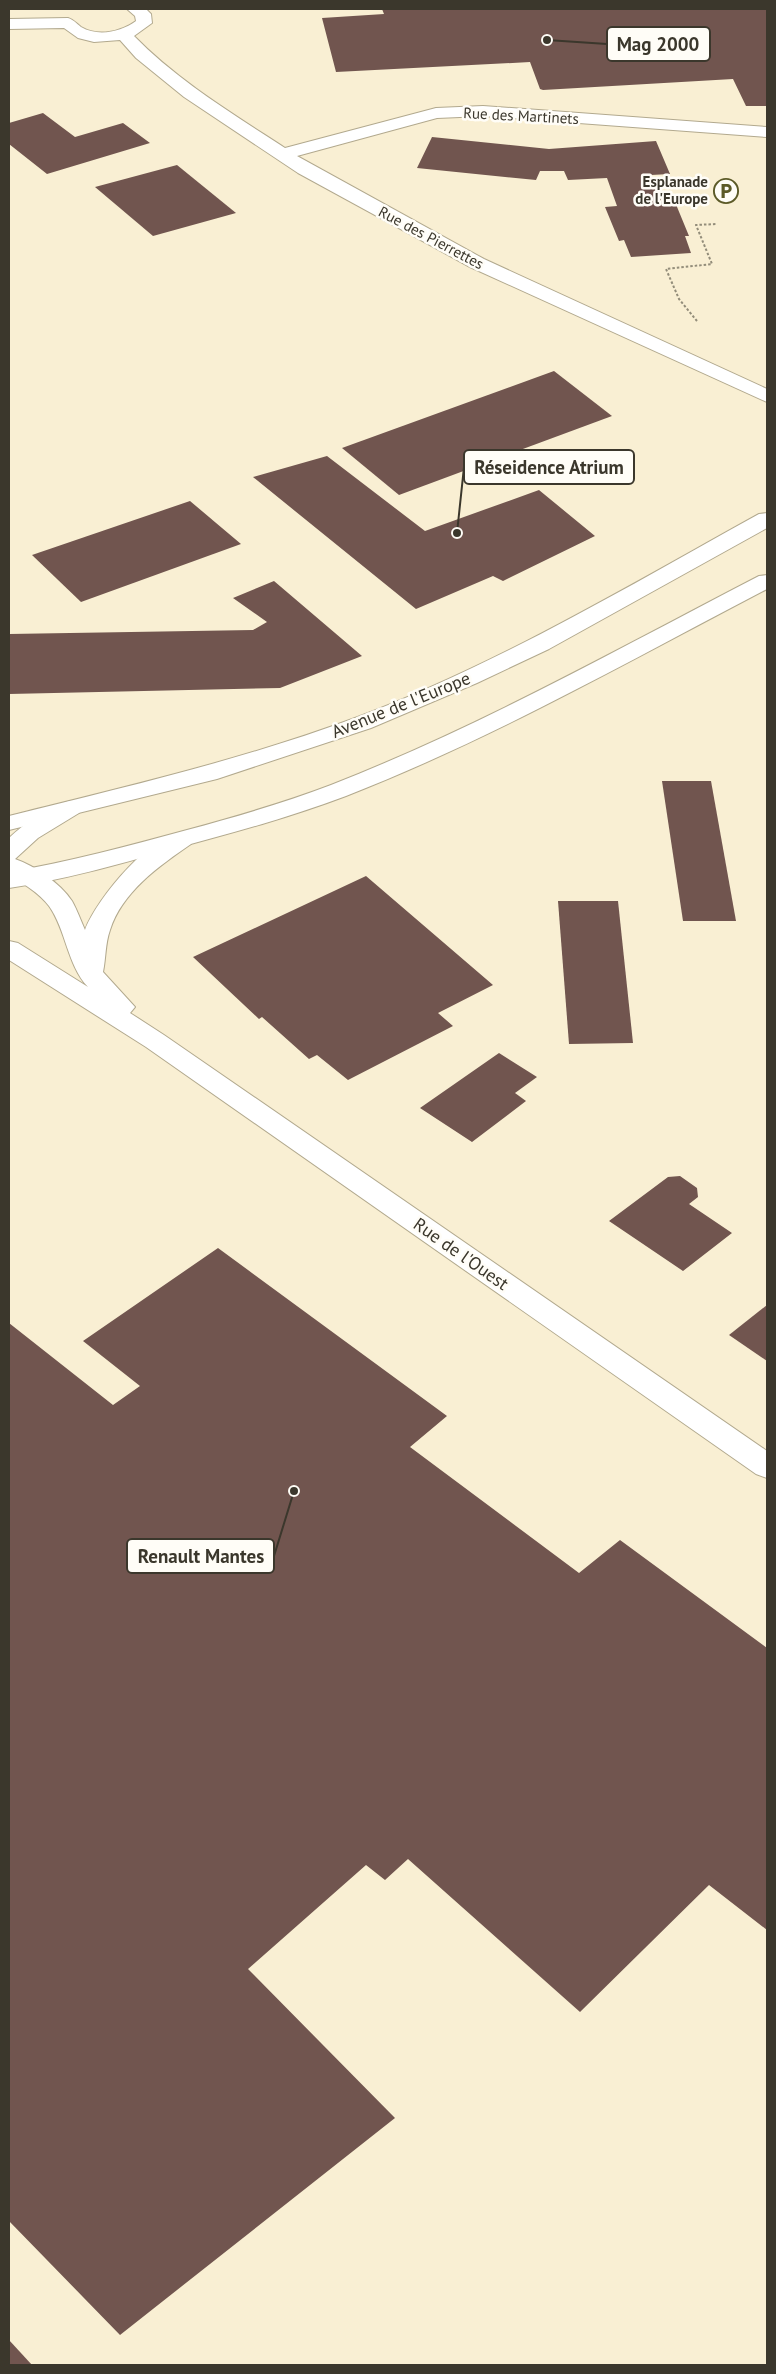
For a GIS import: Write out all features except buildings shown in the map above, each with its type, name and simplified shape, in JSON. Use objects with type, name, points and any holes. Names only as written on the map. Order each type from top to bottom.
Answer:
[{"type":"main road","points":[[9,24],[72,17],[72,28],[92,36],[123,34],[138,28],[144,23],[146,11]]},
{"type":"main road","name":"Rue des Pierrettes","points":[[123,34],[142,54],[190,93],[281,155],[477,263],[767,396]]},
{"type":"main road","name":"Rue des Martinets","points":[[281,155],[436,113],[483,111],[767,132]]},
{"type":"main road","name":"Avenue de l'Europe","points":[[9,823],[209,774],[363,722],[469,678],[541,644],[767,519]]},
{"type":"main road","points":[[20,878],[79,867],[275,813],[356,784],[434,751],[514,712],[767,581]]},
{"type":"main road","points":[[9,853],[15,845],[34,829],[72,808]]},
{"type":"main road","points":[[91,975],[90,952],[96,929],[109,907],[123,887],[145,866],[182,839]]},
{"type":"main road","points":[[9,865],[20,878],[53,895],[61,904],[91,975],[155,1041]]},
{"type":"main road","points":[[9,949],[155,1041]]},
{"type":"main road","name":"Rue de l'Ouest","points":[[155,1041],[767,1466]]},
{"type":"path","points":[[666,269],[712,264],[696,225],[717,224]]},
{"type":"place","name":"Mag 2000","points":[[547,40]]},
{"type":"place","name":"Esplanade de l'Europe","points":[[726,191]]},
{"type":"place","name":"Réseidence Atrium","points":[[457,533]]},
{"type":"place","name":"Renault Mantes","points":[[294,1491]]}]
